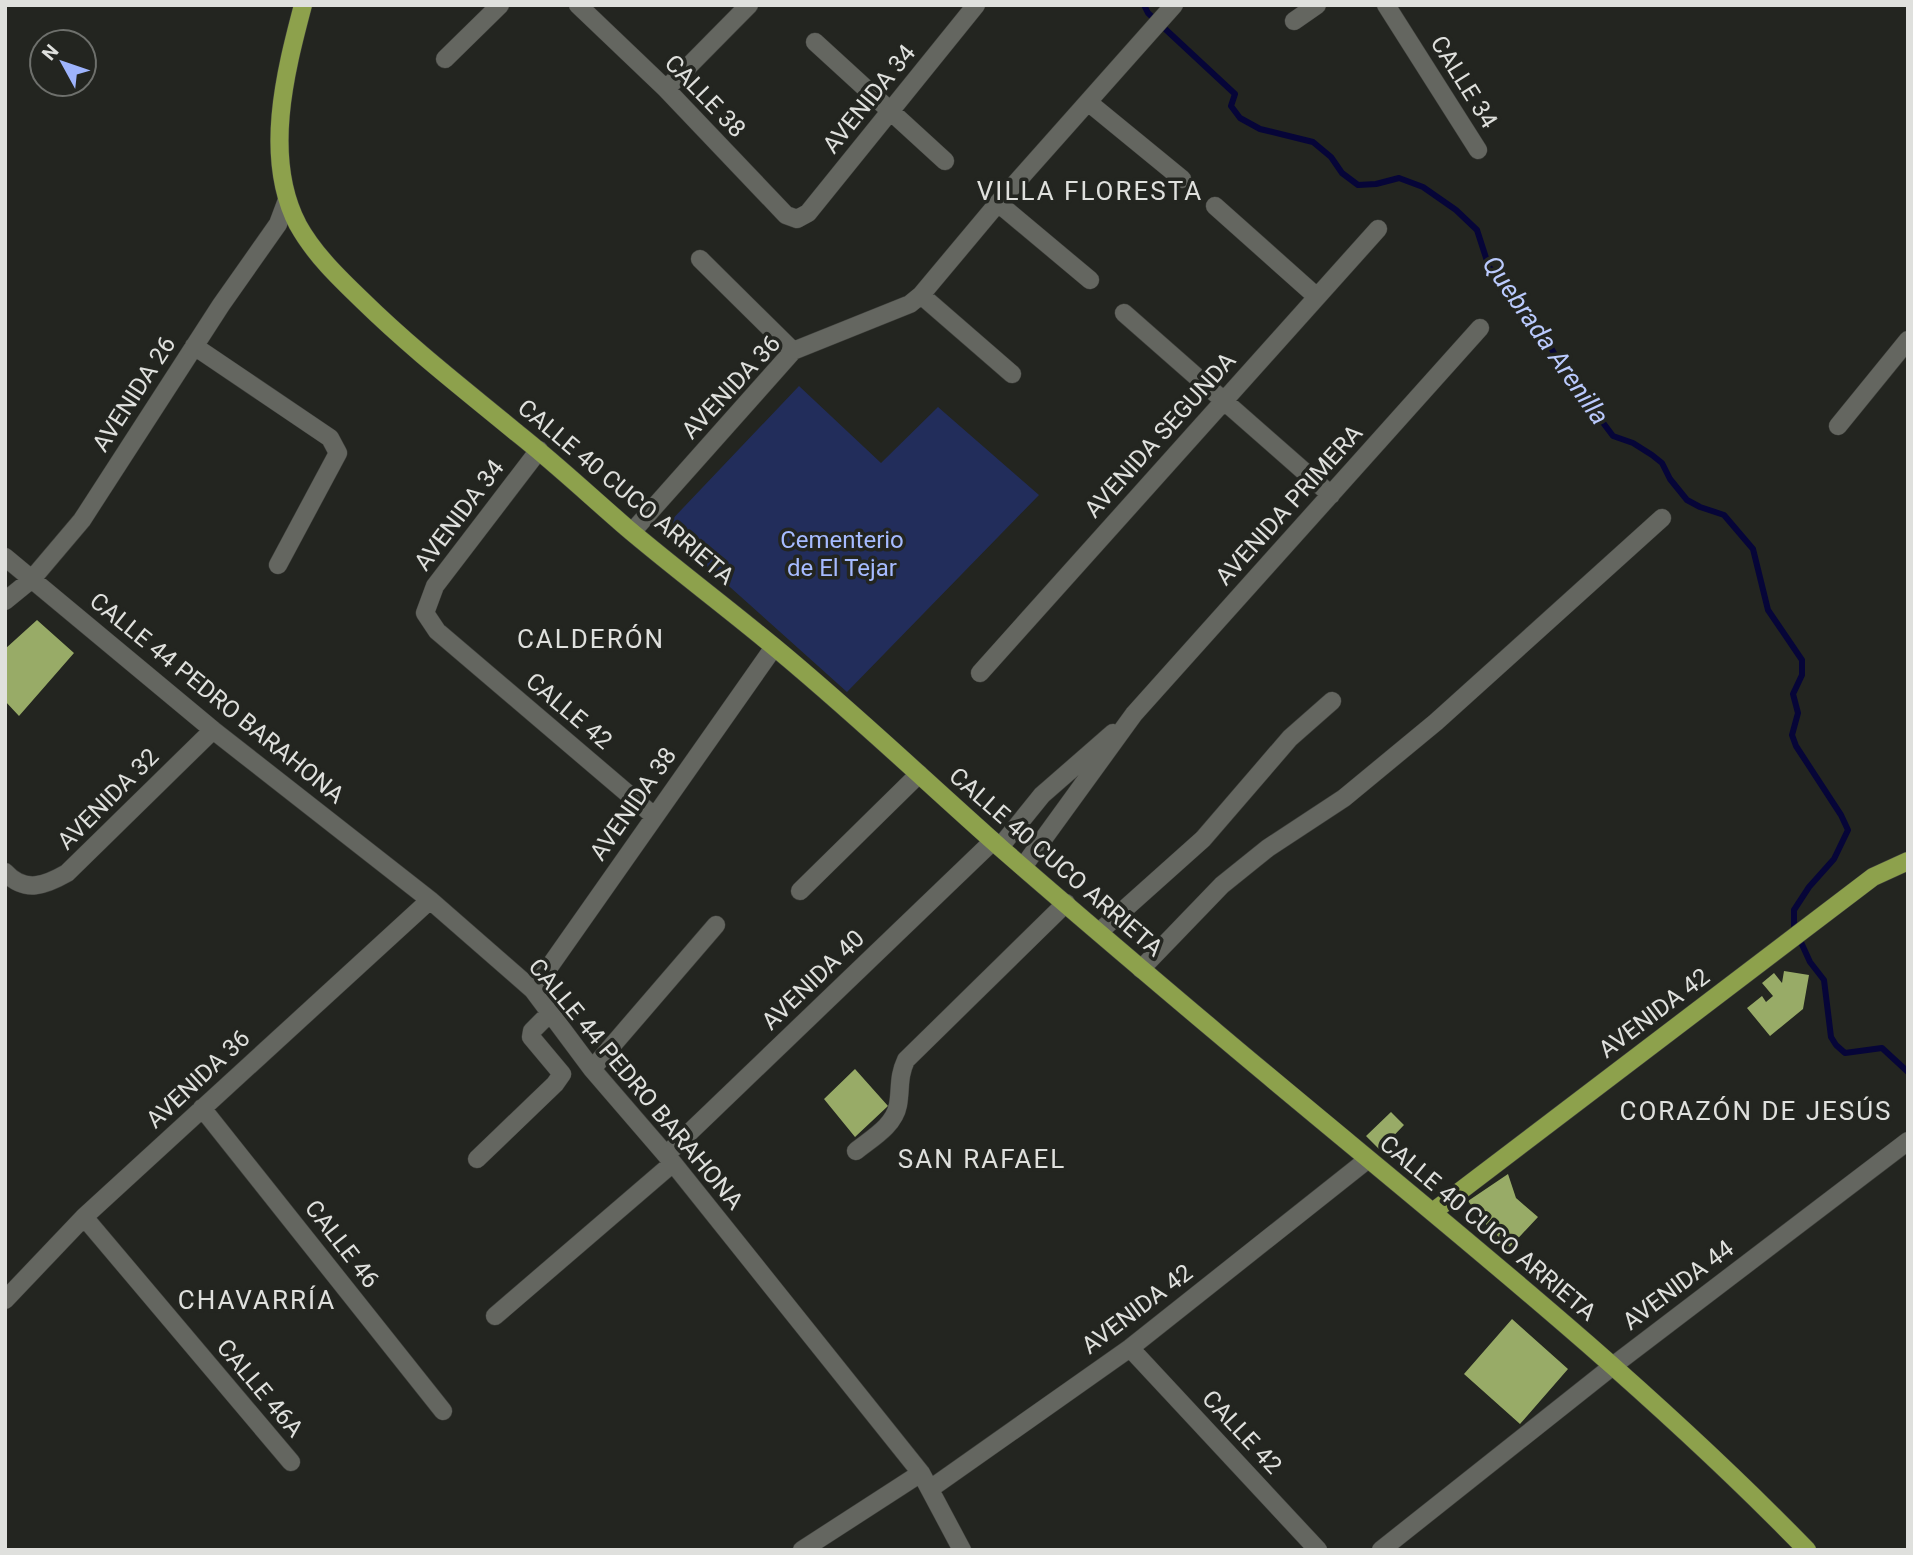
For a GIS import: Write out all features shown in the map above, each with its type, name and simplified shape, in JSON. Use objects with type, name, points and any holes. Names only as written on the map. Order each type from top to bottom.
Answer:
[{"type":"main road","name":"CALLE 40 CUCO ARRIETA","points":[[303,5],[281,100],[282,167],[287,200],[317,253],[349,287],[398,335],[539,450],[632,532],[774,647],[1141,969],[1367,1160],[1434,1211],[1614,1365],[1807,1550]]},
{"type":"main road","name":"AVENIDA 42","points":[[1434,1211],[1873,877],[1908,860]]},
{"type":"street","points":[[444,59],[500,5]]},
{"type":"street","name":"CALLE 38","points":[[578,5],[666,89],[786,215],[797,219]]},
{"type":"street","points":[[666,89],[749,5]]},
{"type":"street","name":"AVENIDA 34","points":[[797,219],[808,213],[976,5]]},
{"type":"street","points":[[1294,21],[1317,5]]},
{"type":"street","name":"CALLE 34","points":[[1386,5],[1478,150]]},
{"type":"street","name":"AVENIDA 36","points":[[632,532],[793,351],[910,304],[921,295],[998,203],[1170,9]]},
{"type":"street","points":[[815,42],[946,161]]},
{"type":"street","points":[[1088,102],[1182,179]]},
{"type":"street","name":"AVENIDA 26","points":[[5,601],[32,579],[82,520],[194,346],[278,224],[287,200]]},
{"type":"street","points":[[998,203],[1090,280]]},
{"type":"street","points":[[1215,206],[1317,297]]},
{"type":"street","name":"AVENIDA SEGUNDA","points":[[979,673],[1378,229]]},
{"type":"street","points":[[700,258],[793,351]]},
{"type":"street","points":[[921,295],[1012,374]]},
{"type":"street","points":[[1124,313],[1331,495]]},
{"type":"street","name":"AVENIDA PRIMERA","points":[[1023,867],[1134,714],[1480,328]]},
{"type":"street","points":[[1838,426],[1908,340]]},
{"type":"street","points":[[194,346],[331,438],[335,445],[338,453],[278,565]]},
{"type":"street","name":"AVENIDA 34","points":[[425,613],[435,586],[539,450]]},
{"type":"street","points":[[1141,969],[1222,885],[1268,848],[1344,798],[1416,739],[1662,518]]},
{"type":"street","name":"CALLE 44 PEDRO BARAHONA","points":[[5,557],[213,730],[430,900],[533,990],[592,1069],[669,1159],[920,1473],[962,1550]]},
{"type":"street","name":"CALLE 42","points":[[425,613],[437,631],[654,816]]},
{"type":"street","name":"AVENIDA 38","points":[[533,990],[774,647]]},
{"type":"street","points":[[1099,932],[1203,839],[1290,738],[1332,701]]},
{"type":"street","name":"AVENIDA PRIMERA","points":[[997,844],[1042,795],[1134,714]]},
{"type":"street","name":"AVENIDA 32","points":[[5,872],[11,879],[28,886],[45,885],[68,873],[213,730]]},
{"type":"street","points":[[800,891],[919,774]]},
{"type":"street","name":"AVENIDA 40","points":[[495,1316],[669,1159],[997,844]]},
{"type":"street","name":"AVENIDA 36","points":[[5,1300],[84,1217],[430,900]]},
{"type":"street","points":[[856,1151],[887,1126],[894,1116],[898,1105],[900,1074],[906,1060],[1066,903]]},
{"type":"street","points":[[592,1069],[716,925]]},
{"type":"street","points":[[477,1159],[555,1084],[562,1074],[531,1037],[531,1031],[550,1013]]},
{"type":"street","name":"CALLE 46","points":[[202,1108],[443,1411]]},
{"type":"street","name":"AVENIDA 44","points":[[1381,1550],[1614,1365],[1908,1141]]},
{"type":"street","name":"AVENIDA 42","points":[[930,1489],[1130,1348],[1367,1160]]},
{"type":"street","name":"CALLE 46A","points":[[84,1217],[291,1462]]},
{"type":"street","name":"CALLE 42","points":[[1130,1348],[1318,1550]]},
{"type":"street","points":[[803,1550],[920,1473]]},
{"type":"green space","name":"Cementerio de El Tejar","points":[[799,386],[881,463],[938,407],[1039,495],[847,692],[664,528]]},
{"type":"building","points":[[37,620],[74,653],[19,716],[5,701],[5,649]]},
{"type":"building","points":[[1784,971],[1809,975],[1803,1009],[1770,1036],[1747,1008],[1762,996],[1766,1002],[1773,996],[1762,983],[1774,973],[1782,983]]},
{"type":"building","points":[[855,1069],[888,1106],[855,1137],[824,1099]]},
{"type":"building","points":[[1391,1112],[1404,1125],[1380,1150],[1366,1136]]},
{"type":"building","points":[[1508,1174],[1516,1198],[1538,1217],[1510,1247],[1488,1227],[1468,1201]]},
{"type":"building","points":[[1512,1319],[1568,1369],[1520,1424],[1464,1374]]},
{"type":"waterway","name":"Quebrada Arenilla","points":[[1144,5],[1148,13],[1235,94],[1231,106],[1240,118],[1260,129],[1313,142],[1331,157],[1342,173],[1358,185],[1399,178],[1423,187],[1456,210],[1477,230],[1489,267],[1520,301],[1530,324],[1548,343],[1560,363],[1596,402],[1601,420],[1613,436],[1633,443],[1662,463],[1670,479],[1687,500],[1724,515],[1753,549],[1768,610],[1802,660],[1802,675],[1793,694],[1798,713],[1792,735],[1796,746],[1848,830],[1834,859],[1809,887],[1794,910],[1794,927],[1810,962],[1824,980],[1831,1037],[1836,1045],[1845,1053],[1882,1048],[1908,1072]]},
{"type":"district","name":"VILLA FLORESTA","points":[[1090,191]]},
{"type":"district","name":"CALDERÓN","points":[[591,639]]},
{"type":"district","name":"CORAZÓN DE JESÚS","points":[[1756,1111]]},
{"type":"district","name":"SAN RAFAEL","points":[[982,1159]]},
{"type":"district","name":"CHAVARRÍA","points":[[257,1300]]}]
